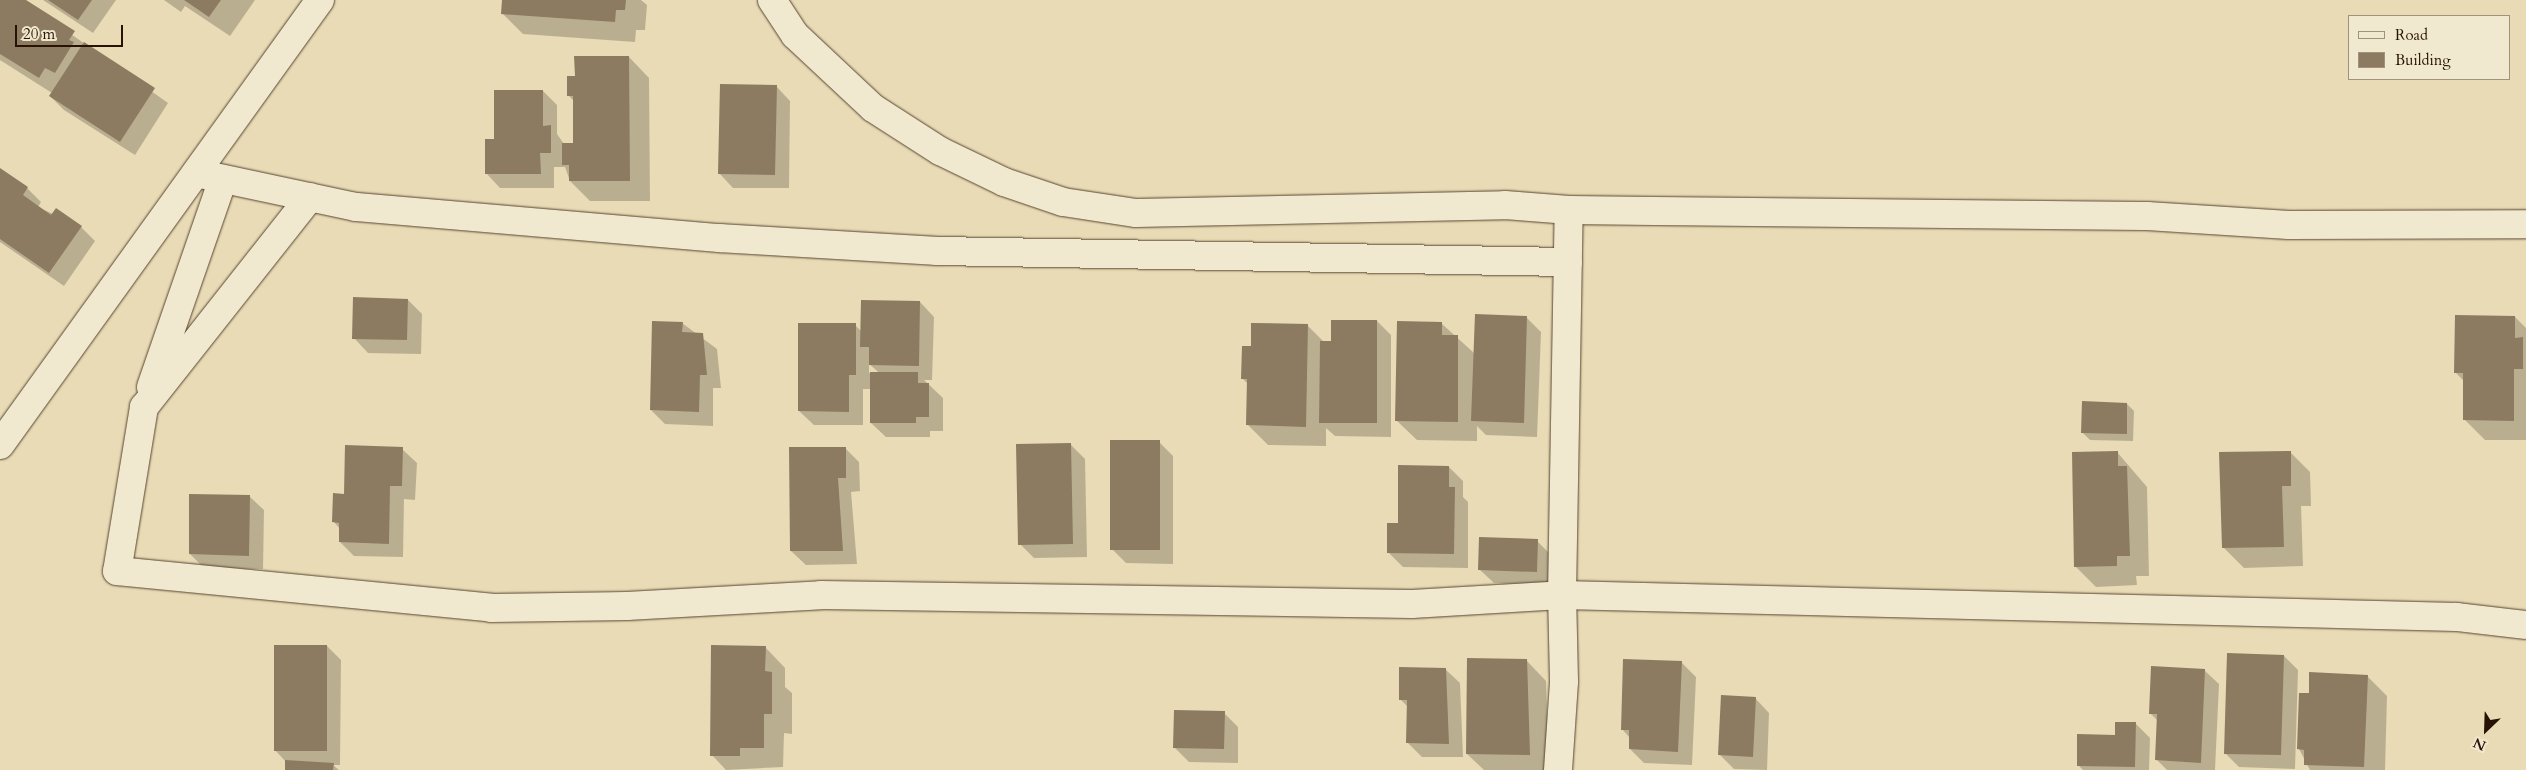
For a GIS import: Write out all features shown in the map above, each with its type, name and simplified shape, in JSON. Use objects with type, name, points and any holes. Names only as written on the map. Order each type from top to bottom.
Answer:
[{"type":"street","points":[[0,445],[320,0]]},
{"type":"street","points":[[772,0],[795,35],[874,108],[940,150],[1004,182],[1063,202],[1136,213],[1505,205],[1569,210],[2146,216],[2289,225],[2526,224]]},
{"type":"street","points":[[196,173],[356,207],[937,251],[1568,262]]},
{"type":"street","points":[[223,179],[144,407],[117,571],[490,608],[627,606],[821,594],[1412,604],[1562,595],[2457,616],[2526,625]]},
{"type":"street","points":[[144,407],[310,197]]},
{"type":"street","points":[[1558,770],[1564,681],[1562,595],[1569,210]]},
{"type":"building","points":[[0,0],[26,0],[75,31],[69,40],[74,42],[55,73],[45,68],[39,78],[0,54]]},
{"type":"building","points":[[48,0],[92,0],[78,20]]},
{"type":"building","points":[[184,0],[221,0],[209,17]]},
{"type":"building","points":[[502,0],[626,0],[625,10],[616,10],[615,22],[501,14]]},
{"type":"building","points":[[84,42],[155,88],[120,142],[49,96]]},
{"type":"building","points":[[574,56],[629,56],[630,181],[569,181],[569,165],[562,165],[562,143],[573,143],[573,96],[567,96],[567,76],[575,76]]},
{"type":"building","points":[[720,84],[777,85],[775,175],[718,174]]},
{"type":"building","points":[[494,90],[543,90],[543,126],[551,125],[551,153],[540,153],[541,174],[485,174],[485,139],[494,139]]},
{"type":"building","points":[[0,168],[28,187],[23,195],[51,215],[56,208],[82,226],[49,273],[0,239]]},
{"type":"building","points":[[353,297],[408,299],[407,340],[352,339]]},
{"type":"building","points":[[861,300],[920,301],[919,366],[869,365],[869,347],[860,347]]},
{"type":"building","points":[[1475,314],[1527,316],[1524,423],[1471,421]]},
{"type":"building","points":[[2455,315],[2515,316],[2515,338],[2523,337],[2523,369],[2514,369],[2514,421],[2463,420],[2463,373],[2454,373]]},
{"type":"building","points":[[1331,320],[1377,320],[1377,423],[1319,423],[1320,341],[1331,341]]},
{"type":"building","points":[[652,321],[683,322],[682,332],[703,333],[707,375],[700,375],[699,412],[650,410]]},
{"type":"building","points":[[1397,321],[1442,322],[1442,335],[1458,335],[1458,422],[1395,421]]},
{"type":"building","points":[[798,323],[856,323],[856,375],[849,375],[849,412],[798,411]]},
{"type":"building","points":[[1251,323],[1308,324],[1306,427],[1246,425],[1247,379],[1241,379],[1242,346],[1251,346]]},
{"type":"building","points":[[870,372],[918,372],[918,383],[929,383],[929,417],[916,417],[916,423],[870,423]]},
{"type":"building","points":[[2082,401],[2127,403],[2127,434],[2081,433]]},
{"type":"building","points":[[1110,440],[1160,440],[1160,550],[1110,550]]},
{"type":"building","points":[[1071,443],[1073,544],[1018,545],[1016,444]]},
{"type":"building","points":[[345,445],[403,447],[402,486],[390,486],[389,544],[339,542],[339,523],[332,522],[333,493],[344,494]]},
{"type":"building","points":[[789,447],[846,447],[846,478],[838,478],[843,551],[790,551]]},
{"type":"building","points":[[2118,451],[2118,466],[2127,466],[2130,556],[2117,556],[2117,566],[2074,567],[2072,452]]},
{"type":"building","points":[[2291,451],[2291,486],[2282,486],[2284,547],[2222,548],[2219,452]]},
{"type":"building","points":[[1398,465],[1449,466],[1449,487],[1455,487],[1454,554],[1387,553],[1387,523],[1398,523]]},
{"type":"building","points":[[189,494],[250,495],[249,556],[189,554]]},
{"type":"building","points":[[1479,537],[1538,539],[1537,572],[1478,570]]},
{"type":"building","points":[[274,645],[327,645],[327,751],[274,751]]},
{"type":"building","points":[[711,645],[766,646],[765,671],[772,672],[772,714],[764,714],[764,748],[740,748],[740,756],[710,756]]},
{"type":"building","points":[[2227,653],[2284,655],[2281,755],[2224,754]]},
{"type":"building","points":[[1467,658],[1527,659],[1530,755],[1466,754]]},
{"type":"building","points":[[1623,659],[1682,661],[1678,752],[1629,749],[1629,730],[1621,730]]},
{"type":"building","points":[[2151,666],[2205,669],[2201,763],[2155,760],[2157,714],[2149,714]]},
{"type":"building","points":[[1399,667],[1446,668],[1449,744],[1406,743],[1407,700],[1399,700]]},
{"type":"building","points":[[2309,672],[2368,675],[2364,767],[2304,765],[2304,750],[2297,749],[2299,693],[2309,693]]},
{"type":"building","points":[[1721,695],[1756,697],[1753,757],[1718,755]]},
{"type":"building","points":[[1174,710],[1225,711],[1224,749],[1173,748]]},
{"type":"building","points":[[2115,722],[2136,722],[2135,767],[2077,766],[2077,734],[2115,735]]},
{"type":"building","points":[[285,760],[334,763],[333,770],[285,770]]}]
